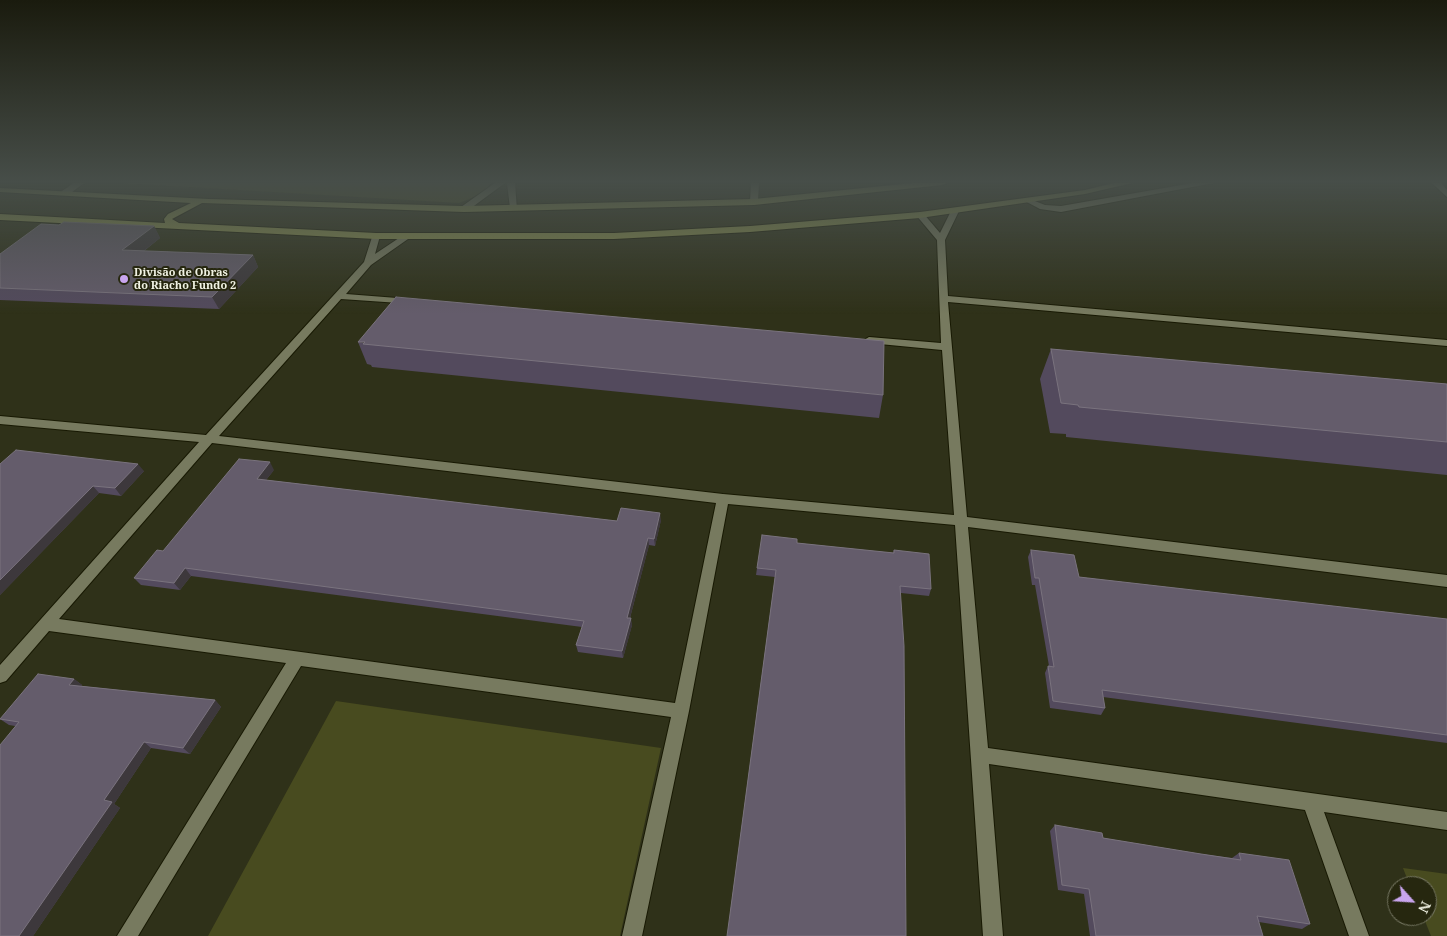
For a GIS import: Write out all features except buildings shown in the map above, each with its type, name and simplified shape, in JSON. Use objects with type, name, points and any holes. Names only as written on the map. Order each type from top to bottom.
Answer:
[{"type":"main road","points":[[191,227],[405,237],[614,236],[778,227]]},
{"type":"street","points":[[930,227],[941,240]]},
{"type":"street","points":[[947,227],[941,240],[943,299],[993,936]]},
{"type":"street","points":[[368,263],[376,236]]},
{"type":"street","points":[[0,676],[48,624],[209,439],[368,263],[405,237]]},
{"type":"street","points":[[340,296],[418,302]]},
{"type":"street","points":[[943,299],[1447,343]]},
{"type":"street","points":[[860,340],[948,347]]},
{"type":"street","points":[[1,421],[209,439],[723,499],[961,521],[1447,581]]},
{"type":"street","points":[[632,936],[681,711],[723,499]]},
{"type":"street","points":[[48,624],[681,711]]},
{"type":"street","points":[[126,936],[298,657]]},
{"type":"street","points":[[980,755],[1447,822]]},
{"type":"street","points":[[1311,802],[1359,936]]},
{"type":"green space","points":[[336,701],[661,748],[620,936],[208,936]]},
{"type":"green space","points":[[1403,868],[1447,874],[1447,936],[1431,936],[1427,926],[1437,926],[1437,876],[1406,876]]},
{"type":"place","name":"Divisão de Obras do Riacho Fundo 2","points":[[124,279]]}]
